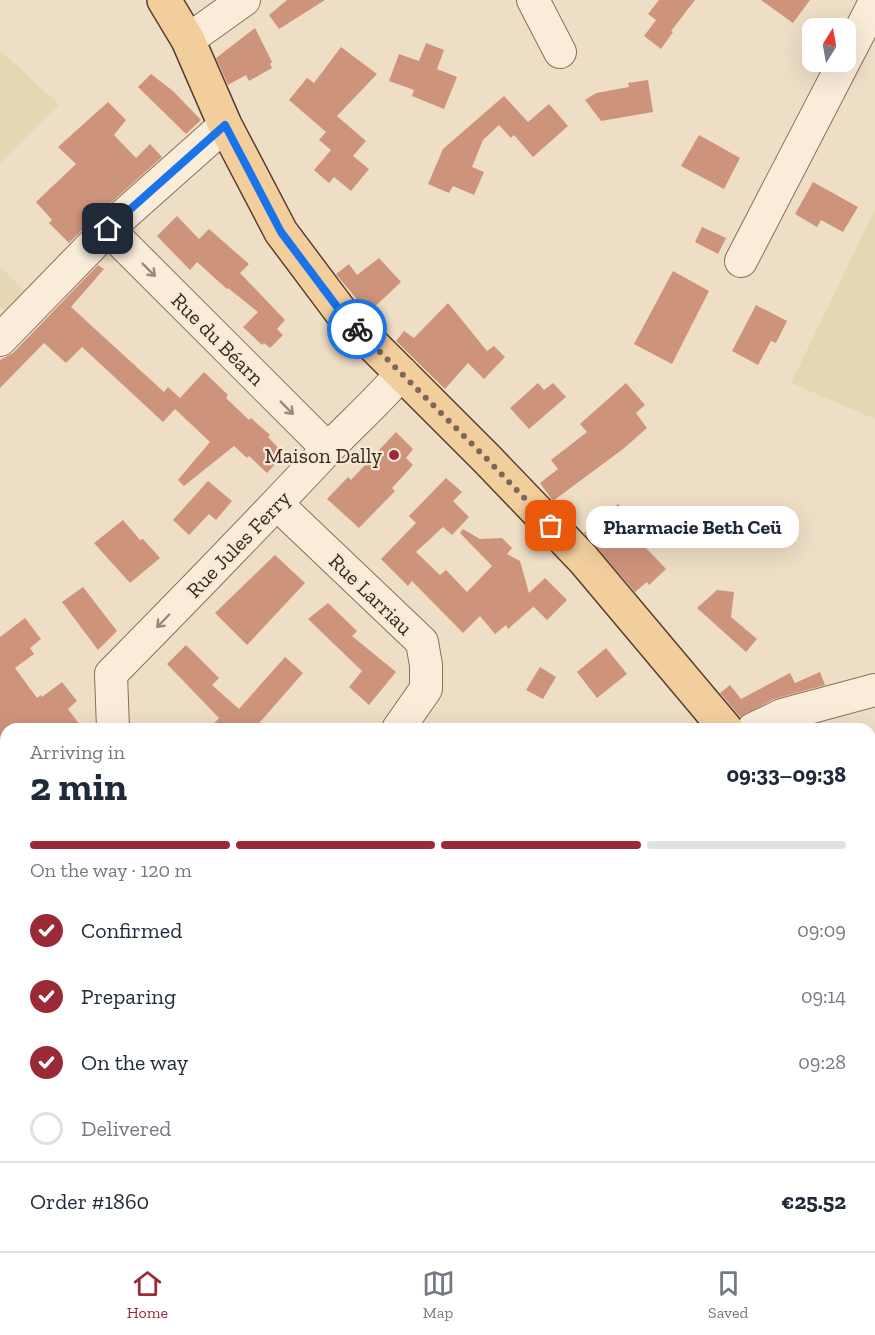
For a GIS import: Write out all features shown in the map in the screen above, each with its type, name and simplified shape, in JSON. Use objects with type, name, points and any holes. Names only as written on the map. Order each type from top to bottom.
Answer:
[{"type":"main road","points":[[164,0],[188,40],[225,125],[281,232],[344,316],[583,559],[721,723]]},
{"type":"street","points":[[188,40],[244,0]]},
{"type":"street","points":[[533,0],[560,52]]},
{"type":"street","points":[[856,39],[875,2]]},
{"type":"street","points":[[741,261],[839,72]]},
{"type":"street","points":[[0,340],[108,229],[225,125]]},
{"type":"street","name":"Rue du Béarn","points":[[108,229],[328,449]]},
{"type":"street","name":"Rue Jules Ferry","points":[[113,723],[111,675],[402,373]]},
{"type":"street","name":"Rue Larriau","points":[[277,504],[422,642],[426,665],[426,689],[402,723]]},
{"type":"street","points":[[765,723],[782,715],[875,690]]},
{"type":"shaded area","points":[[0,50],[59,105],[0,163]]},
{"type":"shaded area","points":[[875,210],[875,419],[791,383]]},
{"type":"shaded area","points":[[0,266],[27,293],[6,313],[0,306]]},
{"type":"building","points":[[287,0],[325,0],[279,29],[269,15]]},
{"type":"building","points":[[659,0],[695,0],[671,31],[673,32],[661,49],[644,36],[656,20],[648,14]]},
{"type":"building","points":[[761,0],[810,0],[793,23]]},
{"type":"building","points":[[255,28],[272,62],[270,64],[272,68],[249,81],[246,75],[228,85],[216,58]]},
{"type":"building","points":[[426,43],[444,50],[437,69],[457,77],[444,109],[412,96],[414,90],[389,81],[399,54],[419,61]]},
{"type":"building","points":[[341,47],[377,74],[337,116],[366,141],[353,156],[369,169],[351,191],[334,177],[329,183],[314,170],[331,150],[319,140],[326,132],[289,100],[307,78],[314,83]]},
{"type":"building","points":[[151,74],[173,91],[201,120],[186,134],[138,87]]},
{"type":"building","points":[[648,80],[653,112],[601,121],[585,100],[596,93],[629,87],[628,83]]},
{"type":"building","points":[[504,96],[528,122],[549,104],[568,126],[533,157],[514,135],[511,138],[499,125],[483,140],[472,167],[484,172],[474,195],[453,186],[449,193],[428,184],[443,149]]},
{"type":"building","points":[[108,102],[126,120],[114,135],[136,158],[150,144],[162,157],[69,243],[49,223],[52,220],[36,202],[76,164],[58,147]]},
{"type":"building","points":[[699,135],[740,158],[724,189],[681,166]]},
{"type":"building","points":[[813,182],[858,207],[843,232],[821,220],[817,227],[795,214]]},
{"type":"building","points":[[177,216],[199,239],[209,229],[249,264],[240,273],[285,320],[277,329],[283,335],[270,348],[264,343],[262,345],[243,327],[258,312],[227,289],[197,262],[190,270],[157,236]]},
{"type":"building","points":[[702,227],[726,238],[718,254],[695,242]]},
{"type":"building","points":[[379,258],[401,282],[368,313],[336,274],[349,264],[357,275]]},
{"type":"building","points":[[98,265],[104,269],[71,307],[164,392],[168,387],[180,398],[204,372],[249,420],[251,418],[270,435],[268,437],[284,454],[267,473],[234,446],[184,486],[178,480],[210,442],[175,409],[163,422],[82,347],[66,363],[44,343],[0,388],[0,360],[13,353]]},
{"type":"building","points":[[673,271],[709,291],[672,364],[634,344]]},
{"type":"building","points":[[448,303],[487,351],[494,346],[505,357],[484,379],[468,363],[445,389],[396,341],[404,331],[414,338]]},
{"type":"building","points":[[756,305],[787,321],[776,343],[771,341],[758,365],[732,351]]},
{"type":"building","points":[[538,383],[544,390],[553,383],[566,397],[529,429],[510,408]]},
{"type":"building","points":[[626,383],[645,405],[636,413],[647,428],[623,449],[553,501],[540,483],[558,469],[551,460],[587,432],[580,424]]},
{"type":"building","points":[[396,432],[413,449],[406,458],[413,465],[392,488],[395,491],[359,528],[327,499],[348,477],[351,480]]},
{"type":"building","points":[[446,478],[462,492],[453,501],[469,517],[452,535],[443,527],[416,552],[440,575],[446,570],[467,592],[492,566],[460,533],[463,529],[480,539],[502,538],[512,548],[507,554],[520,561],[529,593],[545,578],[567,600],[547,620],[532,605],[533,607],[508,629],[506,625],[495,634],[480,616],[463,633],[412,581],[408,586],[381,559],[416,523],[409,516]]},
{"type":"building","points":[[208,481],[232,501],[216,520],[209,514],[189,535],[173,520]]},
{"type":"building","points":[[618,504],[652,543],[646,548],[666,569],[649,585],[647,582],[635,592],[584,533]]},
{"type":"building","points":[[123,520],[160,558],[130,583],[94,543]]},
{"type":"building","points":[[275,555],[305,583],[247,645],[215,613]]},
{"type":"building","points":[[83,587],[117,631],[98,650],[62,602]]},
{"type":"building","points":[[717,590],[734,592],[731,617],[757,639],[746,652],[697,608]]},
{"type":"building","points":[[328,603],[357,631],[352,636],[396,672],[369,705],[349,687],[362,671],[308,619]]},
{"type":"building","points":[[25,618],[41,639],[30,648],[34,654],[15,668],[37,698],[41,695],[42,697],[62,682],[77,701],[68,709],[78,723],[0,723],[0,637]]},
{"type":"building","points":[[186,645],[219,678],[212,685],[239,709],[285,657],[303,673],[259,723],[214,723],[219,718],[167,664]]},
{"type":"building","points":[[606,648],[627,674],[597,698],[577,672]]},
{"type":"building","points":[[540,667],[556,677],[543,699],[526,690]]},
{"type":"building","points":[[820,672],[825,685],[774,699],[740,717],[720,693],[730,685],[741,699],[790,673],[795,683]]},
{"type":"way so far","points":[[357,329],[551,526]]},
{"type":"place","name":"Maison Dally","points":[[394,455]]},
{"type":"place","name":"Pharmacie Beth Ceü","points":[[551,526]]},
{"type":"route","points":[[108,229],[225,125],[281,232],[344,316],[357,329]]}]
